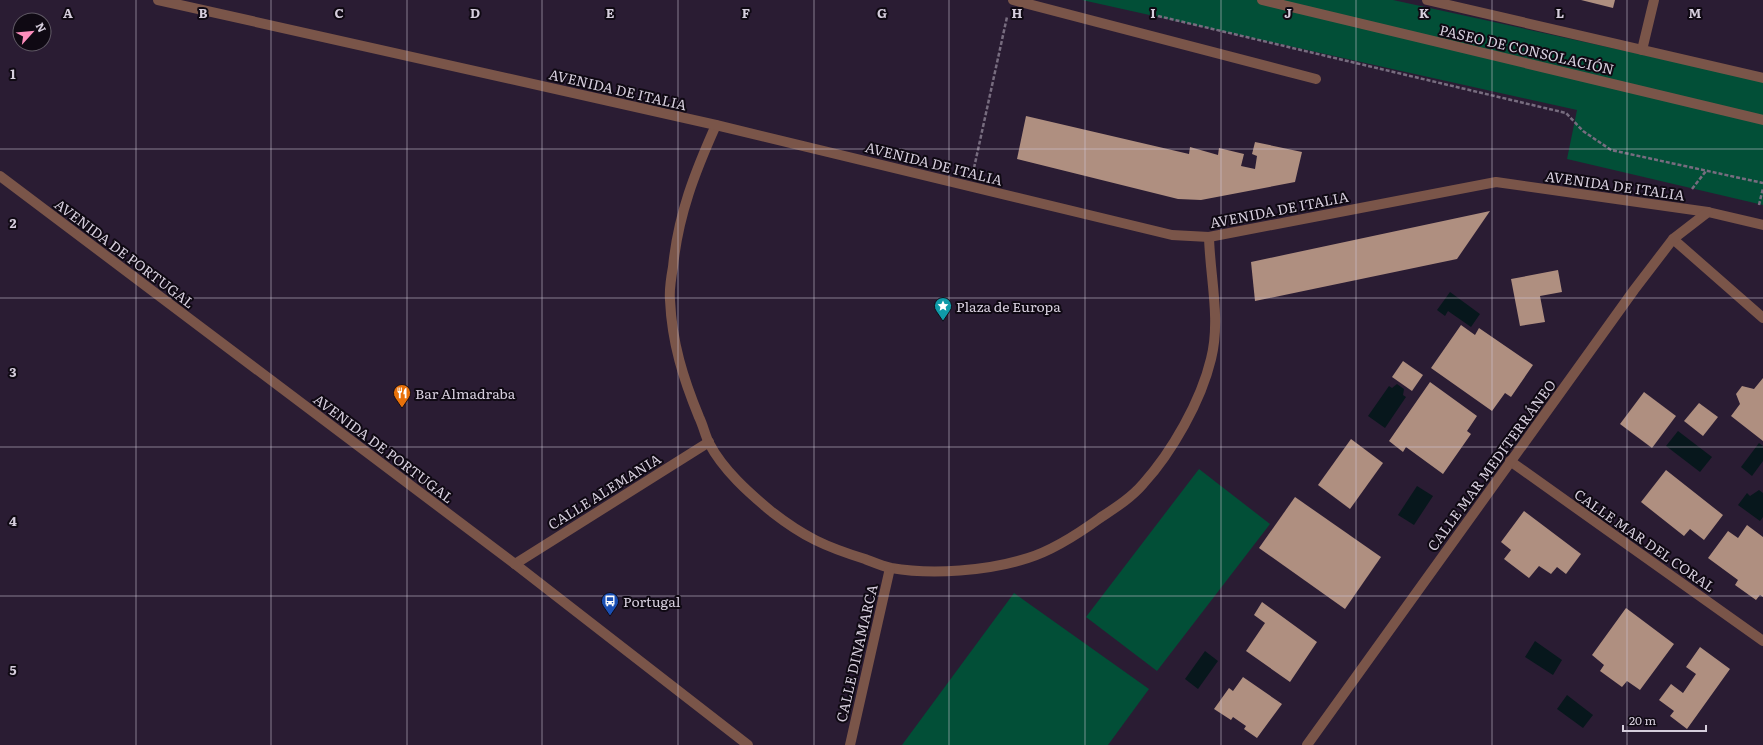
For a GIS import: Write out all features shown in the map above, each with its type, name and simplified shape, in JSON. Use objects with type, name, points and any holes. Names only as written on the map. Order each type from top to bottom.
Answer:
[{"type":"street","name":"AVENIDA DE ITALIA","points":[[158,0],[716,125],[1172,235],[1209,238],[1496,182],[1708,212],[1763,225]]},
{"type":"street","points":[[1013,0],[1316,79]]},
{"type":"street","name":"PASEO DE CONSOLACIÓN","points":[[1262,0],[1763,120]]},
{"type":"street","points":[[1427,0],[1763,78]]},
{"type":"street","points":[[1642,50],[1654,0]]},
{"type":"street","points":[[716,125],[681,214],[675,245],[669,297],[674,340],[687,390],[709,442],[725,466],[757,499],[789,525],[820,544],[890,568],[932,571],[976,569],[1030,558],[1059,544],[1086,528],[1124,502],[1143,485],[1169,451],[1185,423],[1212,358],[1215,322],[1209,238]]},
{"type":"street","name":"AVENIDA DE PORTUGAL","points":[[0,176],[515,564],[748,745]]},
{"type":"street","name":"CALLE MAR MEDITERRÁNEO","points":[[1307,745],[1510,461],[1673,238],[1708,212]]},
{"type":"street","points":[[1673,238],[1763,318]]},
{"type":"street","name":"CALLE ALEMANIA","points":[[515,564],[709,442]]},
{"type":"street","name":"CALLE MAR DEL CORAL","points":[[1510,461],[1763,641]]},
{"type":"street","name":"CALLE DINAMARCA","points":[[850,745],[890,568]]},
{"type":"path","points":[[1154,15],[1566,113],[1584,131],[1611,150],[1763,183]]},
{"type":"path","points":[[970,187],[1007,16]]},
{"type":"green space","points":[[1082,0],[1393,0],[1763,81],[1763,205],[1567,159],[1577,110]]},
{"type":"green space","points":[[1199,469],[1270,524],[1157,671],[1086,617]]},
{"type":"green space","points":[[1014,593],[1149,689],[1108,745],[902,745]]},
{"type":"shaded area","points":[[1450,292],[1480,314],[1471,327],[1448,311],[1445,316],[1437,310]]},
{"type":"shaded area","points":[[1397,384],[1404,389],[1403,395],[1406,397],[1385,428],[1368,416],[1389,386],[1392,388]]},
{"type":"shaded area","points":[[1678,431],[1712,457],[1700,472],[1666,446]]},
{"type":"shaded area","points":[[1759,443],[1763,446],[1763,461],[1752,476],[1741,467]]},
{"type":"shaded area","points":[[1417,486],[1433,496],[1414,525],[1398,515]]},
{"type":"shaded area","points":[[1759,490],[1763,493],[1763,517],[1760,521],[1738,505],[1747,493],[1750,496]]},
{"type":"shaded area","points":[[1535,641],[1562,660],[1553,675],[1525,657]]},
{"type":"shaded area","points":[[1205,651],[1218,661],[1198,689],[1185,679]]},
{"type":"shaded area","points":[[1567,695],[1593,715],[1583,728],[1557,709]]},
{"type":"building","points":[[1581,0],[1615,0],[1613,8]]},
{"type":"building","points":[[1026,116],[1189,154],[1190,147],[1218,155],[1219,148],[1244,154],[1241,166],[1255,169],[1257,156],[1252,154],[1255,142],[1302,152],[1295,182],[1201,200],[1178,199],[1017,159]]},
{"type":"building","points":[[1490,211],[1457,259],[1255,301],[1251,262]]},
{"type":"building","points":[[1558,270],[1562,292],[1540,296],[1545,322],[1520,326],[1511,279]]},
{"type":"building","points":[[1461,325],[1475,335],[1479,328],[1533,365],[1511,397],[1505,393],[1492,411],[1431,368]]},
{"type":"building","points":[[1403,361],[1423,375],[1412,391],[1392,377]]},
{"type":"building","points":[[1763,378],[1763,441],[1731,416],[1740,404],[1736,394],[1742,386],[1754,389]]},
{"type":"building","points":[[1430,382],[1477,416],[1467,431],[1471,434],[1443,474],[1406,447],[1403,452],[1389,441]]},
{"type":"building","points":[[1644,392],[1676,416],[1652,448],[1620,424]]},
{"type":"building","points":[[1699,403],[1718,417],[1703,436],[1684,421]]},
{"type":"building","points":[[1351,439],[1383,463],[1350,509],[1318,485]]},
{"type":"building","points":[[1666,470],[1723,515],[1704,540],[1690,529],[1684,536],[1641,502]]},
{"type":"building","points":[[1295,497],[1381,557],[1345,609],[1259,548]]},
{"type":"building","points":[[1524,511],[1581,554],[1566,574],[1557,567],[1551,574],[1539,566],[1529,578],[1504,559],[1511,550],[1501,542]]},
{"type":"building","points":[[1747,525],[1763,537],[1763,597],[1760,595],[1756,600],[1735,585],[1738,580],[1708,558],[1728,531],[1738,538]]},
{"type":"building","points":[[1262,602],[1317,642],[1290,682],[1246,651],[1265,623],[1254,615]]},
{"type":"building","points":[[1626,608],[1674,644],[1640,690],[1627,681],[1622,687],[1600,671],[1604,665],[1592,655]]},
{"type":"building","points":[[1700,647],[1730,669],[1687,729],[1670,716],[1674,711],[1659,700],[1671,684],[1683,693],[1696,674],[1686,667]]},
{"type":"building","points":[[1243,677],[1282,704],[1257,738],[1244,729],[1246,726],[1233,717],[1231,720],[1214,709],[1229,688],[1233,691]]},
{"type":"place","name":"Plaza de Europa","points":[[943,321]]},
{"type":"place","name":"Bar Almadraba","points":[[402,408]]},
{"type":"place","name":"Portugal","points":[[610,616]]}]
